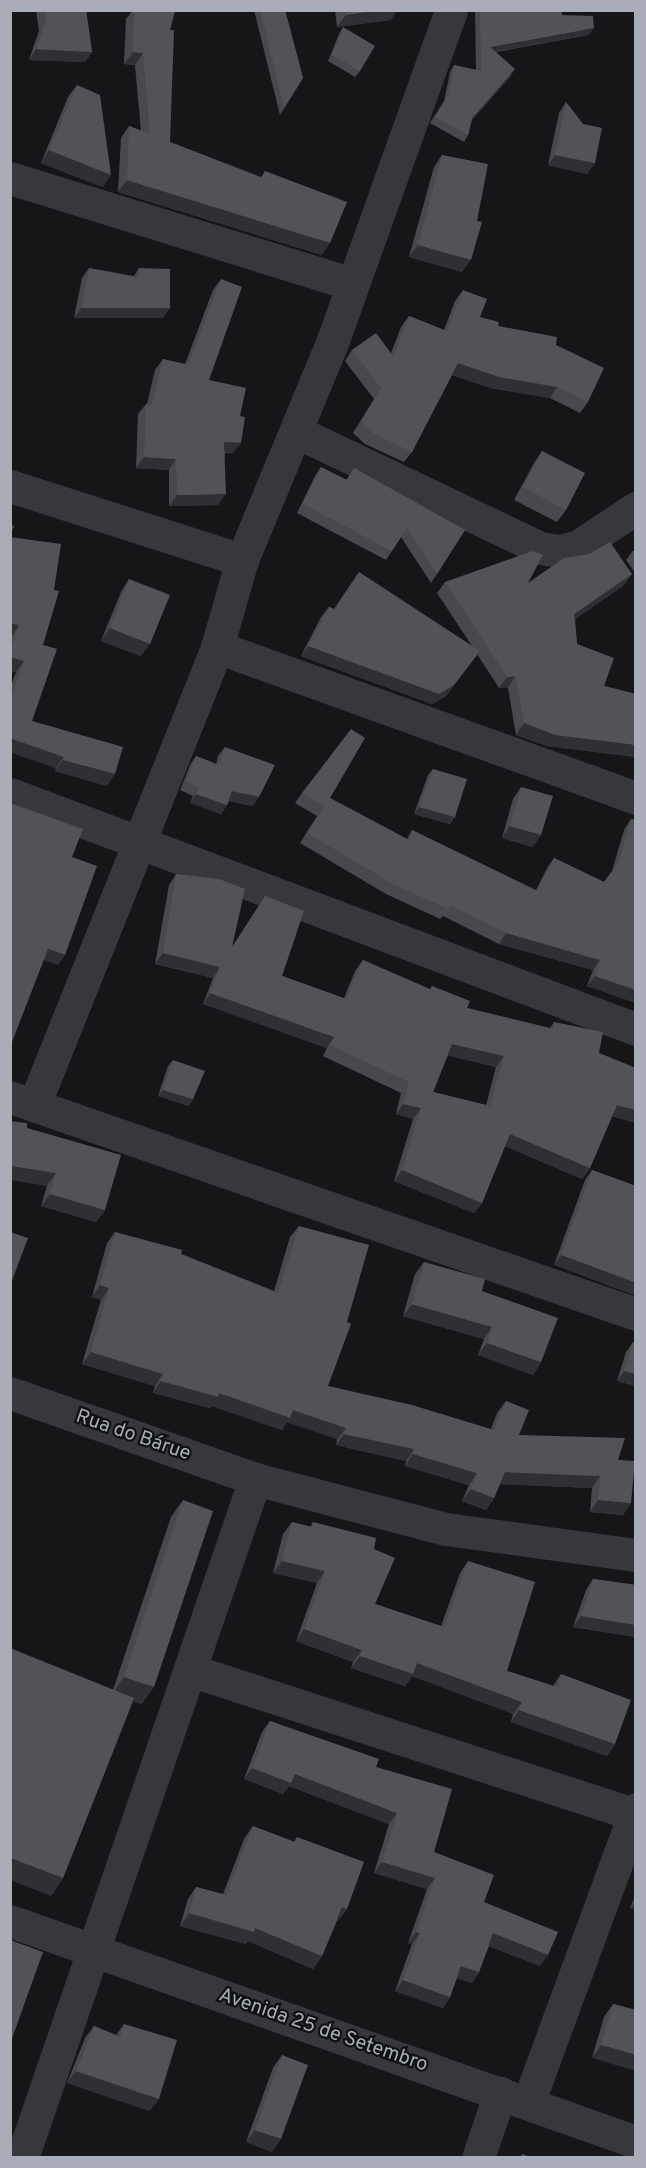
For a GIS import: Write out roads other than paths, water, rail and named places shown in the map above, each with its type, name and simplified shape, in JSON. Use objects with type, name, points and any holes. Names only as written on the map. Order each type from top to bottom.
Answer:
[{"type":"street","points":[[451,10],[297,432],[242,560],[217,647],[141,843],[22,1101],[636,1314]]},
{"type":"street","points":[[10,178],[352,284]]},
{"type":"street","points":[[297,432],[540,548],[559,551],[577,547],[636,508]]},
{"type":"street","points":[[10,486],[242,560]]},
{"type":"street","points":[[217,647],[636,798]]},
{"type":"street","points":[[10,794],[636,1029]]},
{"type":"street","name":"Rua do Bárue","points":[[10,1394],[255,1479],[446,1529],[636,1555]]},
{"type":"street","points":[[22,2157],[96,1951],[255,1479]]},
{"type":"street","points":[[190,1670],[635,1813],[514,2098],[478,2157]]},
{"type":"street","name":"Avenida 25 de Setembro","points":[[10,1921],[636,2142]]}]
